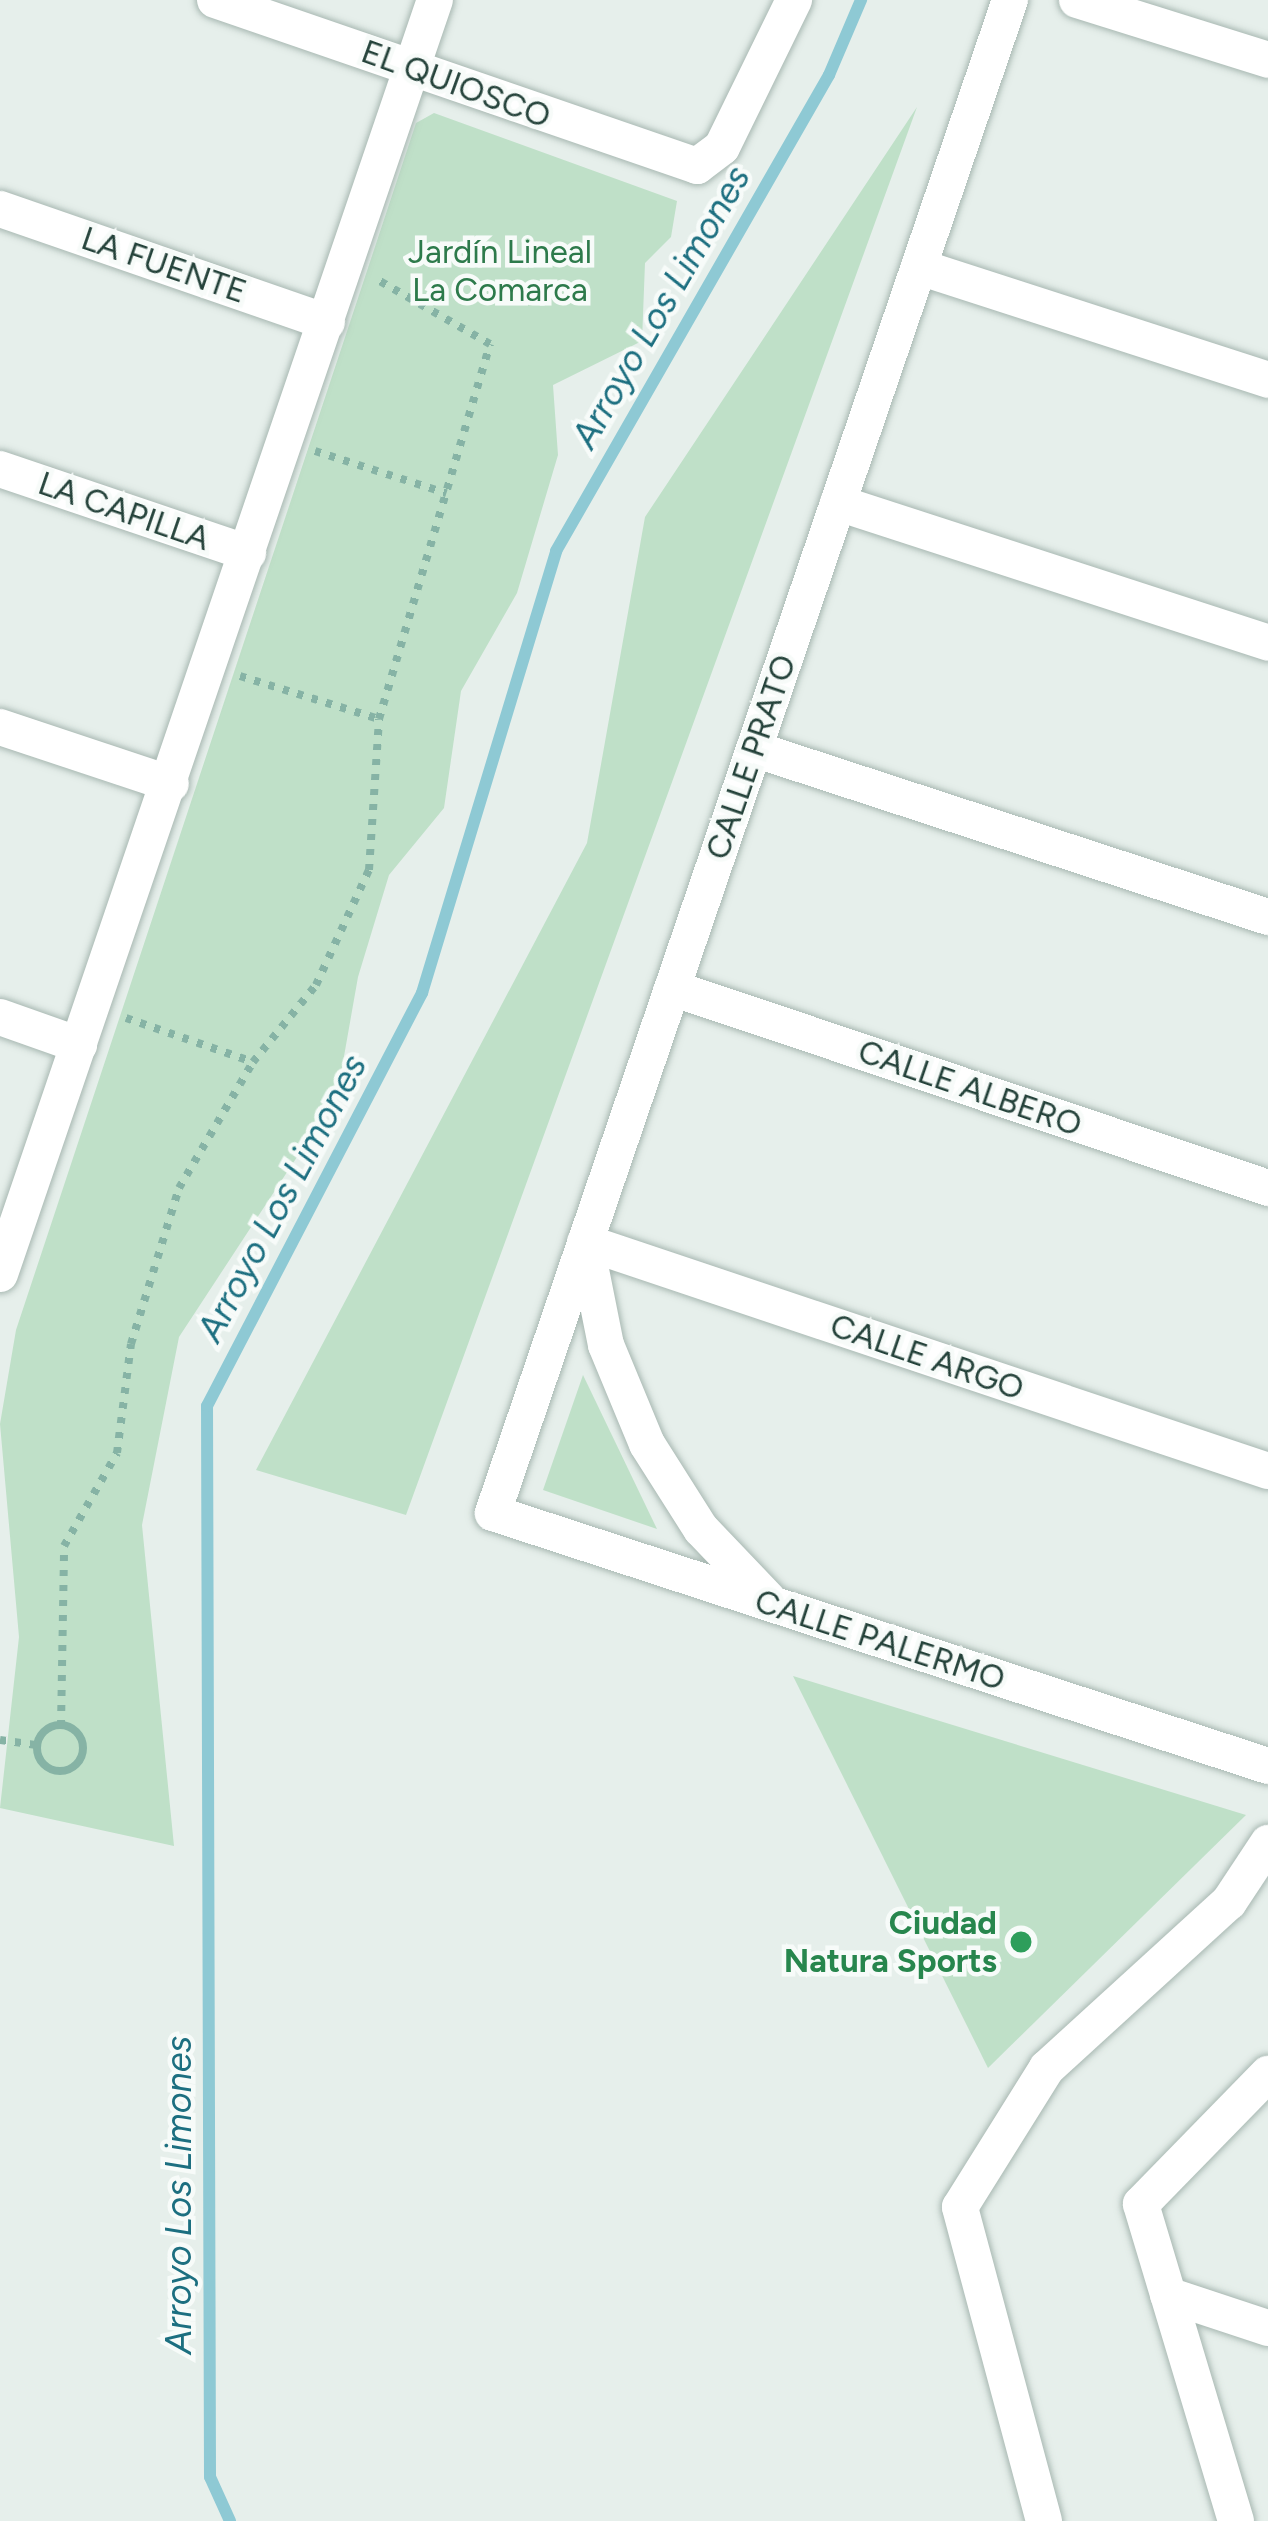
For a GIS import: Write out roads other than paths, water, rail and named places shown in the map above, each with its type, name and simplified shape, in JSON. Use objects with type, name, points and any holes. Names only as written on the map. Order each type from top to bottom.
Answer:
[{"type":"street","name":"EL QUIOSCO","points":[[214,0],[697,166],[722,147],[794,0]]},
{"type":"street","points":[[0,1274],[435,0]]},
{"type":"street","name":"CALLE PRATO","points":[[493,1513],[1010,0]]},
{"type":"street","points":[[1077,0],[1268,60]]},
{"type":"street","name":"LA FUENTE","points":[[0,209],[327,322]]},
{"type":"street","points":[[919,267],[1268,380]]},
{"type":"street","name":"LA CAPILLA","points":[[0,469],[248,553]]},
{"type":"street","points":[[838,503],[1268,644]]},
{"type":"street","points":[[0,727],[171,784]]},
{"type":"street","points":[[754,749],[1268,917]]},
{"type":"street","name":"CALLE ALBERO","points":[[672,988],[1268,1188]]},
{"type":"street","points":[[0,1017],[79,1045]]},
{"type":"street","points":[[585,1242],[606,1345],[647,1444],[700,1529],[773,1605]]},
{"type":"street","name":"CALLE ARGO","points":[[585,1242],[1268,1471]]},
{"type":"street","name":"CALLE PALERMO","points":[[493,1513],[1268,1766]]},
{"type":"street","points":[[1044,2521],[960,2207],[1047,2068],[1229,1903],[1268,1843]]},
{"type":"street","points":[[1236,2521],[1141,2204],[1268,2074]]},
{"type":"street","points":[[1168,2295],[1268,2328]]},
{"type":"waterway","name":"Arroyo Los Limones","points":[[230,2521],[210,2477],[207,1406],[422,993],[556,551],[829,75],[861,0]]},
{"type":"place","name":"Ciudad Natura Sports","points":[[1021,1942]]},
{"type":"park label","name":"Jardín Lineal La Comarca","points":[[500,271]]}]
